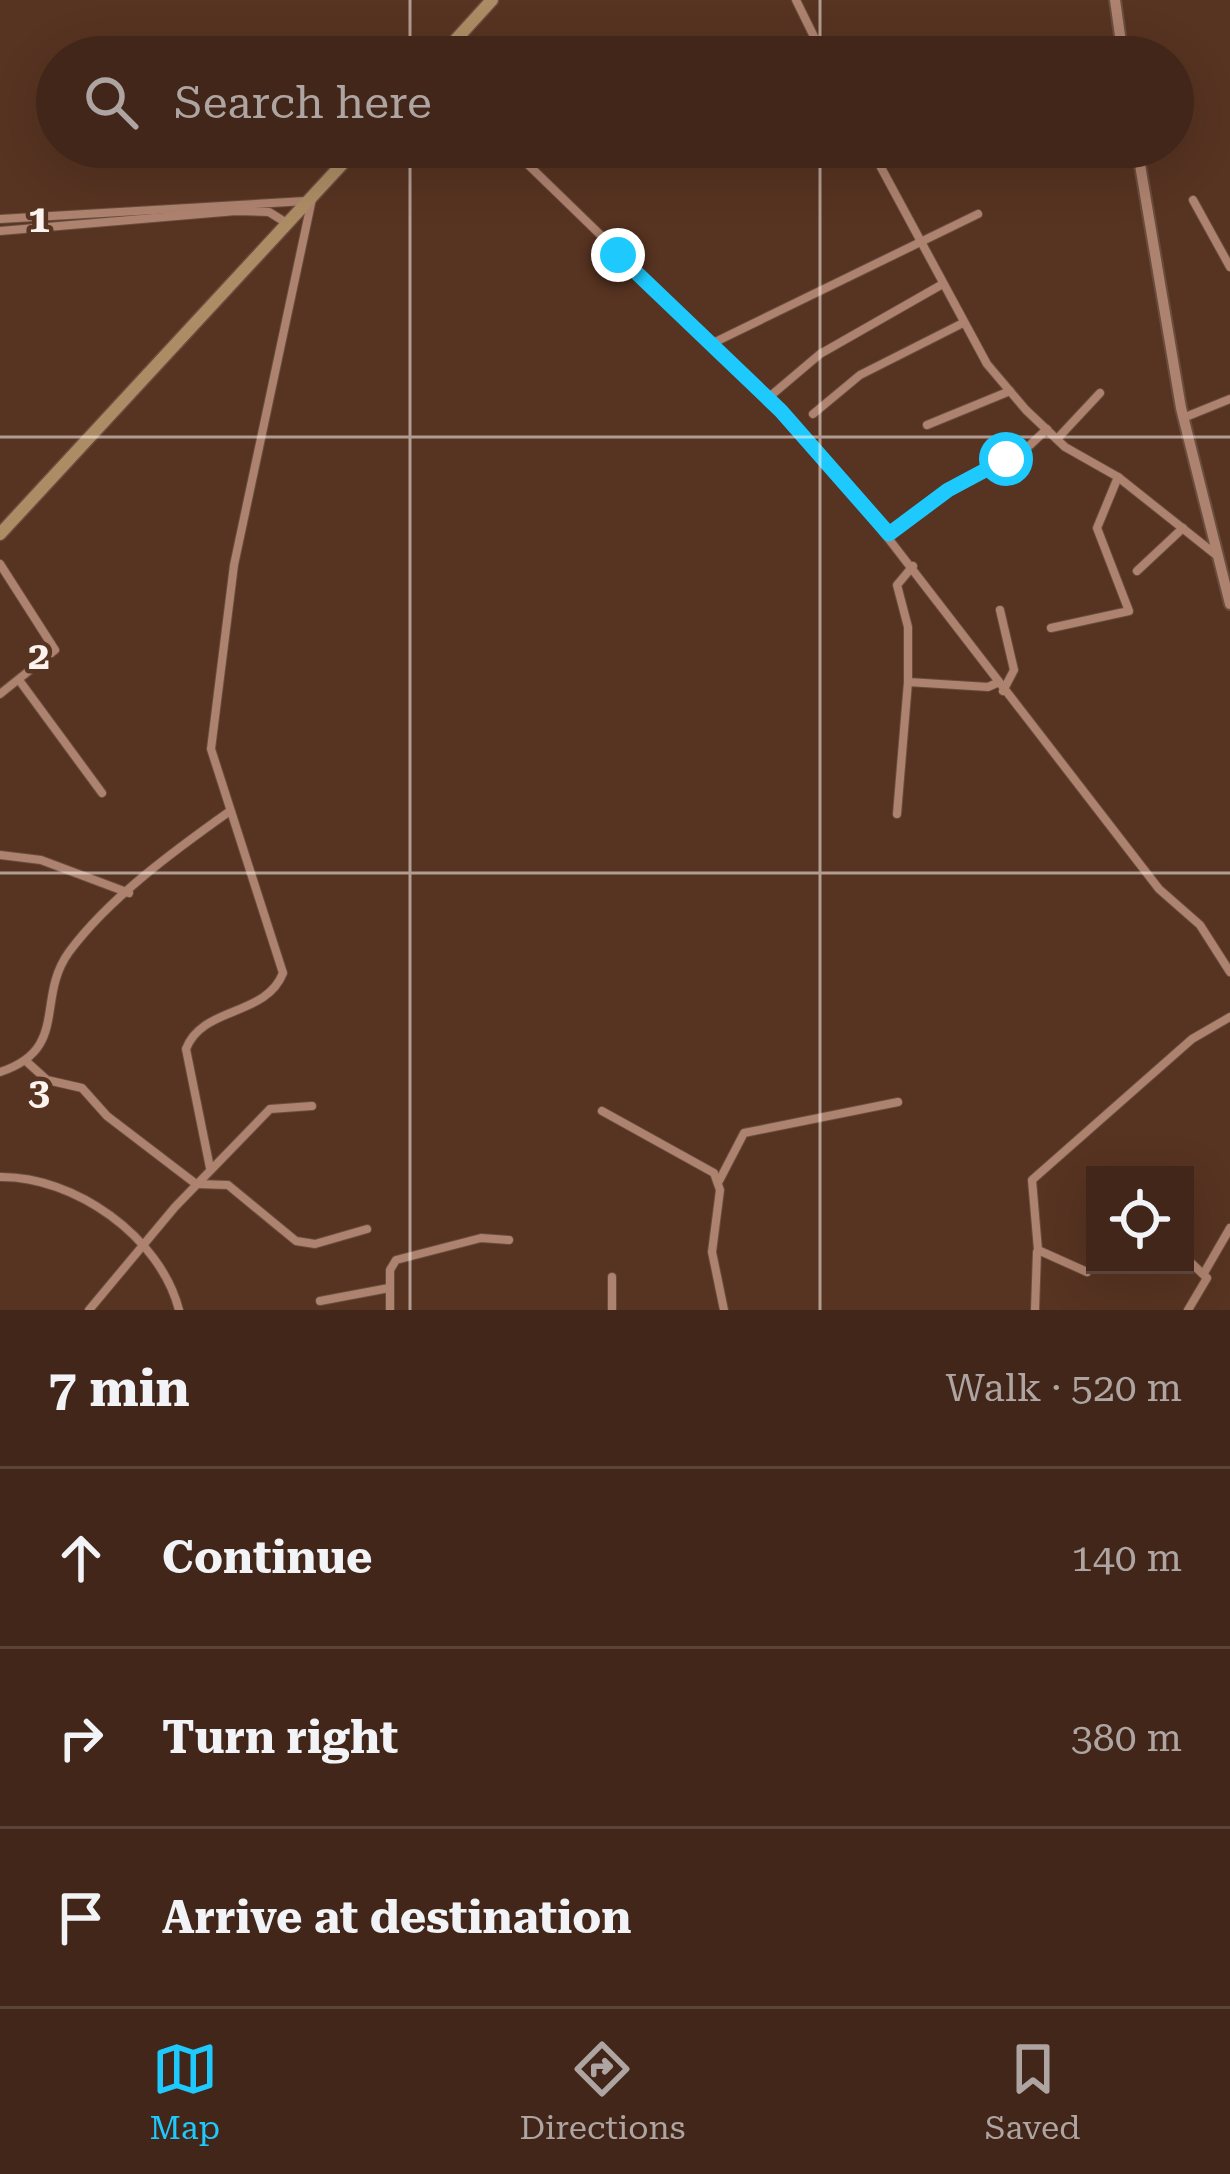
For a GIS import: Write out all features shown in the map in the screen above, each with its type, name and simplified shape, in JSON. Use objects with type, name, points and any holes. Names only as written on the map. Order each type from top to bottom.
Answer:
[{"type":"main road","points":[[459,36],[492,0]]},
{"type":"main road","points":[[0,534],[339,168]]},
{"type":"street","points":[[796,0],[814,36]]},
{"type":"street","points":[[1115,0],[1121,36]]},
{"type":"street","points":[[531,168],[768,398],[889,534],[1000,687],[1159,889],[1200,925],[1230,972]]},
{"type":"street","points":[[880,168],[941,285],[1010,391],[1057,439],[1118,477],[1215,554]]},
{"type":"street","points":[[1141,168],[1183,418],[1230,604]]},
{"type":"street","points":[[0,219],[310,199],[234,566],[211,748],[283,973],[270,996],[207,1024],[190,1038],[186,1049],[213,1165],[228,1185],[270,1225],[303,1244],[367,1229]]},
{"type":"street","points":[[1192,200],[1230,267]]},
{"type":"street","points":[[0,231],[236,211],[269,212],[285,222]]},
{"type":"street","points":[[711,344],[978,214]]},
{"type":"street","points":[[768,398],[820,354],[941,285]]},
{"type":"street","points":[[813,414],[860,375],[963,322]]},
{"type":"street","points":[[927,425],[1010,391]]},
{"type":"street","points":[[1057,439],[1100,393]]},
{"type":"street","points":[[1183,418],[1230,399]]},
{"type":"street","points":[[889,534],[948,490],[1030,446],[1046,429]]},
{"type":"street","points":[[1051,628],[1129,611],[1097,528],[1118,477]]},
{"type":"street","points":[[1137,571],[1183,528]]},
{"type":"street","points":[[0,564],[55,650],[0,694]]},
{"type":"street","points":[[897,814],[908,627],[897,585],[913,566]]},
{"type":"street","points":[[1000,610],[1014,670],[1000,687]]},
{"type":"street","points":[[19,680],[102,793]]},
{"type":"street","points":[[908,682],[1000,687]]},
{"type":"street","points":[[0,1072],[27,1062],[46,1037],[60,967],[70,951],[130,892],[230,812]]},
{"type":"street","points":[[0,855],[41,860],[130,892]]},
{"type":"street","points":[[1035,1310],[1035,1177],[1192,1039],[1230,1017]]},
{"type":"street","points":[[27,1062],[46,1080],[82,1088],[107,1116],[196,1184],[228,1185]]},
{"type":"street","points":[[718,1182],[729,1170],[744,1133],[898,1102]]},
{"type":"street","points":[[89,1310],[213,1165],[270,1108],[312,1106]]},
{"type":"street","points":[[602,1112],[714,1173],[718,1182],[712,1252],[724,1310]]},
{"type":"street","points":[[0,1177],[64,1187],[86,1198],[158,1266],[179,1310]]},
{"type":"street","points":[[1204,1273],[1230,1228]]},
{"type":"street","points":[[390,1310],[389,1288],[396,1260],[481,1238],[509,1240]]},
{"type":"street","points":[[1038,1250],[1086,1272]]},
{"type":"street","points":[[1188,1310],[1207,1278],[1194,1264]]},
{"type":"street","points":[[612,1276],[612,1310]]},
{"type":"street","points":[[320,1301],[389,1288]]},
{"type":"route","points":[[618,255],[781,411],[889,534],[936,497],[1006,459]]}]
